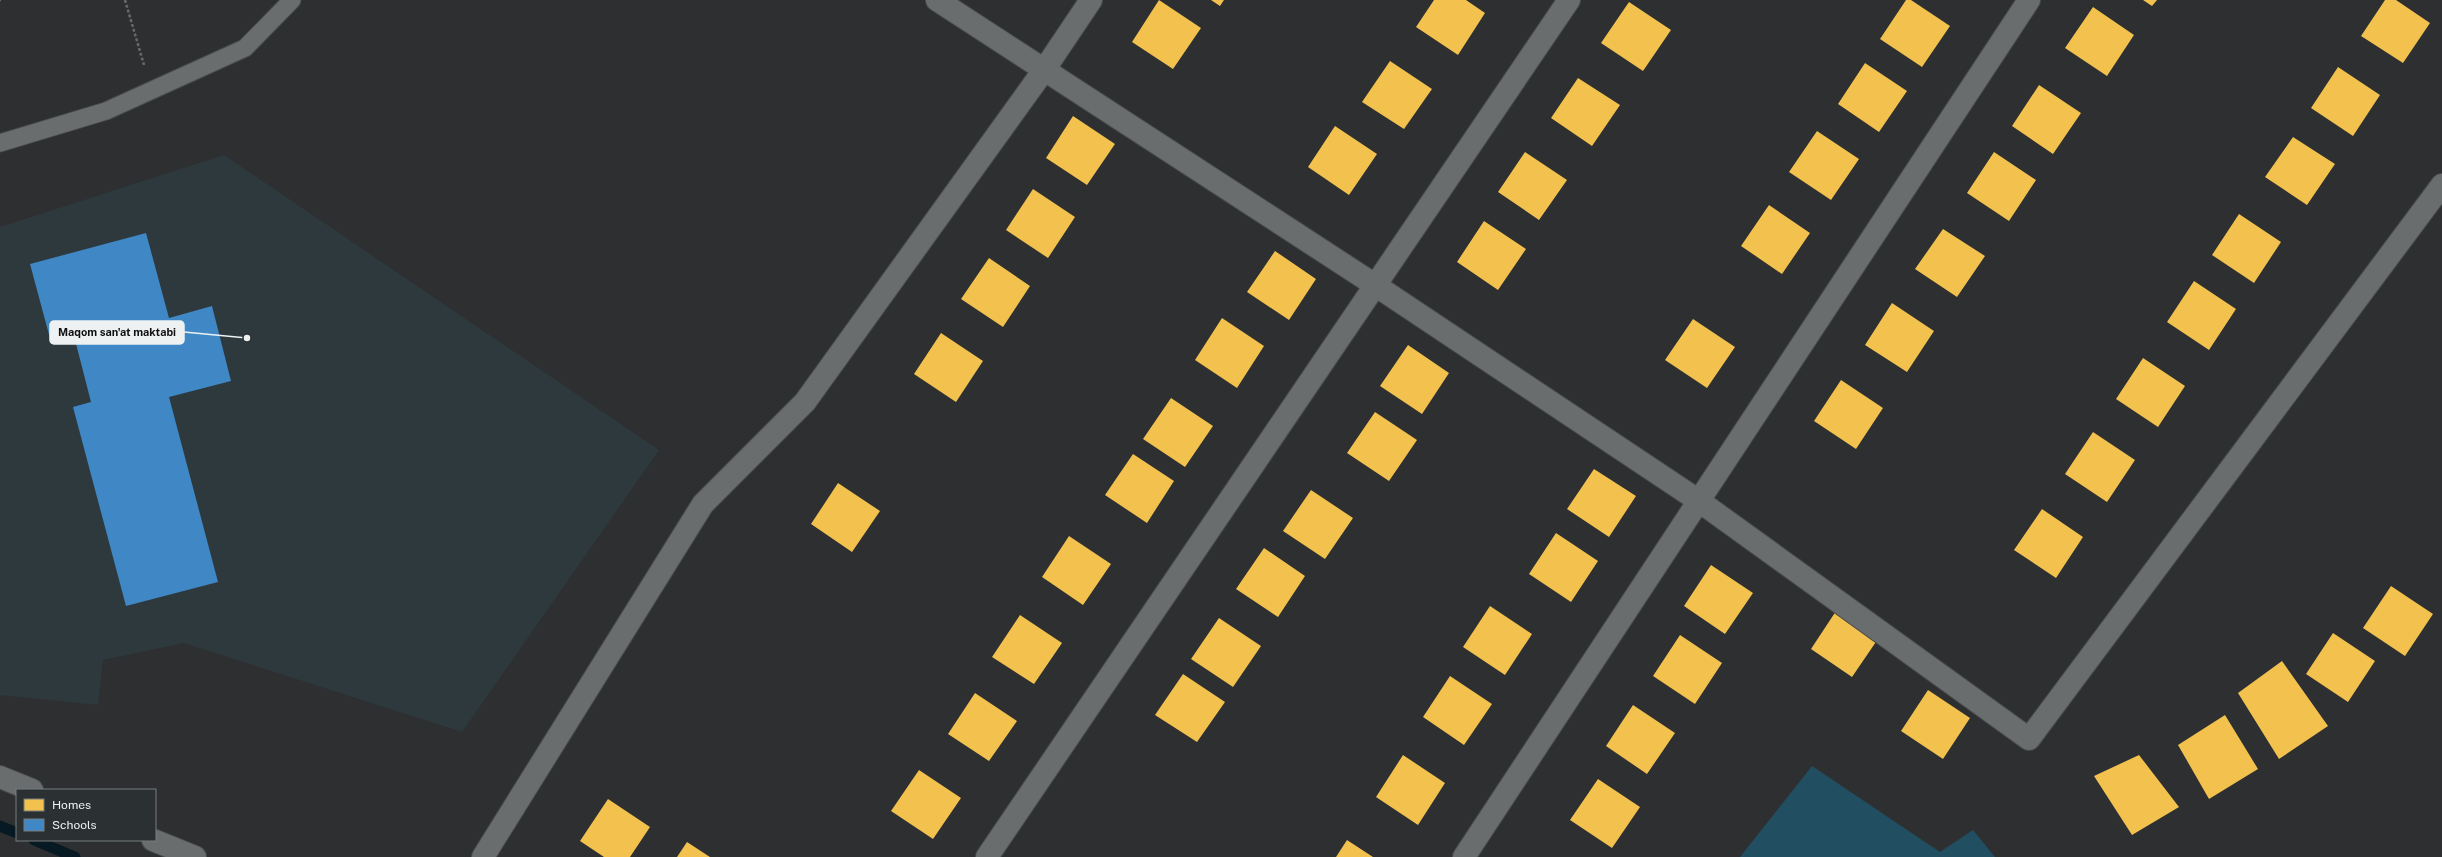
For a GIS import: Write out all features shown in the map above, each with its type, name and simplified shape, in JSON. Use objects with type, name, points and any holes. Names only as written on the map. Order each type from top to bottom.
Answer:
[{"type":"street","points":[[937,0],[1375,285],[1699,501],[2029,739],[2442,185]]},
{"type":"street","points":[[483,857],[703,504],[805,402],[1044,70],[1091,0]]},
{"type":"street","points":[[987,857],[1569,0]]},
{"type":"street","points":[[1464,857],[2029,0]]},
{"type":"street","points":[[0,777],[30,789]]},
{"type":"street","points":[[155,841],[195,857]]},
{"type":"lane","points":[[0,143],[106,111],[245,48],[292,0]]},
{"type":"path","points":[[124,0],[152,90]]},
{"type":"shaded area","points":[[224,155],[659,450],[462,732],[184,643],[103,660],[98,705],[0,695],[0,227]]},
{"type":"shaded area","points":[[1812,766],[1940,852],[1973,830],[1995,857],[1740,857]]},
{"type":"building: Homes","points":[[1159,0],[1201,28],[1173,69],[1132,42]]},
{"type":"building: Homes","points":[[1211,0],[1224,0],[1220,6]]},
{"type":"building: Homes","points":[[1434,0],[1466,0],[1485,13],[1458,55],[1416,27]]},
{"type":"building: Homes","points":[[1906,0],[1911,0],[1950,26],[1922,67],[1880,39]]},
{"type":"building: Homes","points":[[2143,0],[2157,0],[2152,6]]},
{"type":"building: Homes","points":[[2385,0],[2396,0],[2430,23],[2403,63],[2361,36]]},
{"type":"building: Homes","points":[[1629,2],[1671,30],[1643,71],[1601,43]]},
{"type":"building: Homes","points":[[2093,7],[2134,35],[2107,76],[2065,48]]},
{"type":"building: Homes","points":[[1390,61],[1432,89],[1404,129],[1362,102]]},
{"type":"building: Homes","points":[[1865,63],[1907,91],[1879,132],[1838,104]]},
{"type":"building: Homes","points":[[2338,67],[2380,95],[2353,136],[2311,108]]},
{"type":"building: Homes","points":[[1578,78],[1620,105],[1592,146],[1551,118]]},
{"type":"building: Homes","points":[[2039,85],[2081,113],[2053,154],[2012,126]]},
{"type":"building: Homes","points":[[1073,116],[1115,144],[1087,185],[1046,158]]},
{"type":"building: Homes","points":[[1335,126],[1377,154],[1349,195],[1308,167]]},
{"type":"building: Homes","points":[[1817,131],[1859,159],[1831,200],[1789,172]]},
{"type":"building: Homes","points":[[2293,137],[2335,164],[2307,205],[2265,177]]},
{"type":"building: Homes","points":[[1525,152],[1567,180],[1539,220],[1498,192]]},
{"type":"building: Homes","points":[[1994,152],[2036,180],[2009,221],[1967,193]]},
{"type":"building: Homes","points":[[1033,189],[1075,217],[1048,258],[1006,230]]},
{"type":"building: Homes","points":[[1769,205],[1810,233],[1782,274],[1741,246]]},
{"type":"building: Homes","points":[[2239,214],[2281,242],[2254,283],[2212,255]]},
{"type":"building: Homes","points":[[1484,221],[1526,249],[1498,290],[1457,262]]},
{"type":"building: Homes","points":[[1943,229],[1985,256],[1957,297],[1915,269]]},
{"type":"building: Homes","points":[[1275,251],[1316,279],[1289,320],[1247,292]]},
{"type":"building: Homes","points":[[989,258],[1030,286],[1003,327],[961,299]]},
{"type":"building: Homes","points":[[2194,281],[2236,309],[2209,350],[2167,322]]},
{"type":"building: Homes","points":[[1892,303],[1934,331],[1907,372],[1865,345]]},
{"type":"building: Homes","points":[[1222,318],[1264,346],[1237,388],[1195,360]]},
{"type":"building: Homes","points":[[1693,319],[1735,347],[1707,388],[1665,360]]},
{"type":"building: Homes","points":[[941,333],[983,361],[956,402],[914,374]]},
{"type":"building: Homes","points":[[1408,345],[1449,373],[1422,414],[1380,386]]},
{"type":"building: Homes","points":[[2143,358],[2185,386],[2158,427],[2116,399]]},
{"type":"building: Homes","points":[[1841,380],[1883,408],[1856,449],[1814,421]]},
{"type":"building: Homes","points":[[1171,398],[1213,426],[1185,467],[1143,439]]},
{"type":"building: Homes","points":[[1375,412],[1417,440],[1389,481],[1347,453]]},
{"type":"building: Homes","points":[[2093,432],[2135,460],[2107,502],[2065,474]]},
{"type":"building: Homes","points":[[1133,454],[1174,481],[1147,523],[1105,495]]},
{"type":"building: Homes","points":[[1594,469],[1636,496],[1609,537],[1567,509]]},
{"type":"building: Homes","points":[[838,483],[880,511],[852,552],[811,524]]},
{"type":"building: Homes","points":[[1311,490],[1353,518],[1325,559],[1283,531]]},
{"type":"building: Homes","points":[[2042,509],[2083,537],[2056,578],[2014,550]]},
{"type":"building: Homes","points":[[1556,533],[1598,561],[1571,602],[1529,574]]},
{"type":"building: Homes","points":[[1069,536],[1111,564],[1083,605],[1042,577]]},
{"type":"building: Homes","points":[[1264,548],[1305,576],[1278,617],[1236,589]]},
{"type":"building: Homes","points":[[1711,565],[1753,593],[1725,634],[1684,606]]},
{"type":"building: Homes","points":[[2391,586],[2433,614],[2405,656],[2363,628]]},
{"type":"building: Homes","points":[[1490,606],[1532,634],[1505,675],[1463,647]]},
{"type":"building: Homes","points":[[1838,608],[1880,636],[1852,677],[1811,649]]},
{"type":"building: Homes","points":[[1020,615],[1062,643],[1034,684],[992,657]]},
{"type":"building: Homes","points":[[1219,618],[1261,646],[1233,687],[1191,659]]},
{"type":"building: Homes","points":[[2333,633],[2375,661],[2348,702],[2306,674]]},
{"type":"building: Homes","points":[[1680,635],[1722,663],[1695,704],[1653,676]]},
{"type":"building: Homes","points":[[2282,661],[2328,726],[2279,759],[2238,693]]},
{"type":"building: Homes","points":[[1183,674],[1225,702],[1197,742],[1155,715]]},
{"type":"building: Homes","points":[[1450,676],[1492,704],[1464,745],[1423,717]]},
{"type":"building: Homes","points":[[1928,690],[1970,718],[1943,759],[1901,731]]},
{"type":"building: Homes","points":[[975,693],[1017,721],[989,761],[948,734]]},
{"type":"building: Homes","points":[[1633,705],[1675,733],[1647,774],[1606,746]]},
{"type":"building: Homes","points":[[2225,715],[2258,769],[2209,799],[2178,745]]},
{"type":"building: Homes","points":[[1403,755],[1445,783],[1418,825],[1376,797]]},
{"type":"building: Homes","points":[[2139,755],[2179,807],[2132,835],[2094,776]]},
{"type":"building: Homes","points":[[919,770],[961,798],[933,839],[891,811]]},
{"type":"building: Homes","points":[[1598,779],[1640,807],[1612,848],[1570,820]]},
{"type":"building: Homes","points":[[608,799],[650,827],[630,857],[604,857],[580,841]]},
{"type":"building: Homes","points":[[1347,840],[1373,857],[1336,857]]},
{"type":"building: Homes","points":[[687,842],[710,857],[677,857]]},
{"type":"building: Schools","points":[[146,233],[169,318],[212,306],[231,381],[169,397],[218,582],[126,606],[73,407],[91,402],[74,336],[51,342],[30,264]]},
{"type":"waterway","points":[[0,826],[16,833]]},
{"type":"waterway","points":[[36,841],[75,857]]},
{"type":"place","name":"Maqom san'at maktabi","points":[[247,338]]}]
